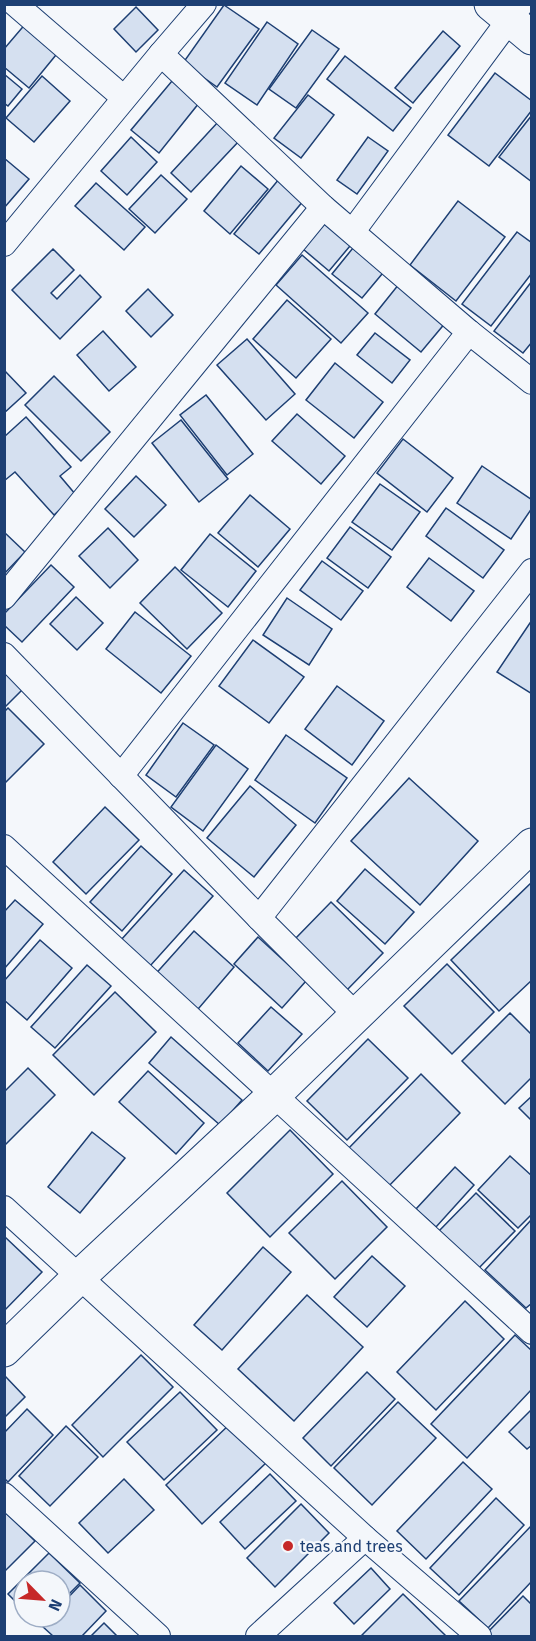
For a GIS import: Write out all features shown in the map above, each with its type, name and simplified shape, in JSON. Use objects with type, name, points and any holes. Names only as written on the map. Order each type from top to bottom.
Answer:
[{"type":"street","points":[[15,4],[124,98]]},
{"type":"street","points":[[4,244],[204,4]]},
{"type":"street","points":[[353,231],[513,17]]},
{"type":"street","points":[[160,54],[323,207],[531,382]]},
{"type":"street","points":[[4,597],[323,207]]},
{"type":"street","points":[[121,776],[469,332]]},
{"type":"street","points":[[259,918],[531,571]]},
{"type":"street","points":[[4,655],[356,1015]]},
{"type":"street","points":[[4,1350],[274,1095],[531,845]]},
{"type":"street","points":[[4,848],[531,1332]]},
{"type":"street","points":[[4,1208],[365,1539],[479,1636]]},
{"type":"street","points":[[4,1495],[158,1636]]},
{"type":"street","points":[[258,1636],[365,1539]]},
{"type":"building","points":[[224,5],[259,29],[217,87],[183,63]]},
{"type":"building","points":[[136,7],[158,30],[136,52],[114,29]]},
{"type":"building","points":[[27,22],[60,50],[29,88],[4,67],[4,49]]},
{"type":"building","points":[[267,22],[298,44],[257,105],[225,83]]},
{"type":"building","points":[[312,30],[339,49],[296,108],[269,89]]},
{"type":"building","points":[[443,31],[460,46],[413,103],[395,88]]},
{"type":"building","points":[[345,56],[411,108],[393,131],[327,79]]},
{"type":"building","points":[[495,73],[532,101],[532,110],[489,166],[448,135]]},
{"type":"building","points":[[4,74],[22,89],[8,106],[4,103]]},
{"type":"building","points":[[42,76],[70,101],[34,142],[6,118]]},
{"type":"building","points":[[172,81],[199,103],[159,153],[131,130]]},
{"type":"building","points":[[308,95],[334,115],[301,158],[274,138]]},
{"type":"building","points":[[532,115],[532,182],[499,157]]},
{"type":"building","points":[[218,122],[239,141],[191,192],[171,173]]},
{"type":"building","points":[[131,137],[157,162],[127,195],[101,171]]},
{"type":"building","points":[[368,137],[388,151],[357,194],[337,180]]},
{"type":"building","points":[[4,158],[29,179],[4,208]]},
{"type":"building","points":[[241,166],[268,189],[230,234],[204,211]]},
{"type":"building","points":[[161,175],[187,199],[155,233],[129,209]]},
{"type":"building","points":[[279,179],[304,200],[259,254],[234,234]]},
{"type":"building","points":[[96,183],[145,227],[124,250],[75,206]]},
{"type":"building","points":[[458,201],[505,237],[456,301],[410,265]]},
{"type":"building","points":[[329,218],[355,240],[329,271],[303,249]]},
{"type":"building","points":[[517,232],[532,243],[532,273],[491,326],[462,304]]},
{"type":"building","points":[[357,243],[387,268],[362,298],[332,274]]},
{"type":"building","points":[[53,249],[74,270],[51,293],[57,299],[80,275],[101,297],[60,339],[12,290]]},
{"type":"building","points":[[302,255],[368,313],[341,343],[276,285]]},
{"type":"building","points":[[532,281],[532,342],[523,353],[494,331]]},
{"type":"building","points":[[399,284],[446,322],[421,352],[375,314]]},
{"type":"building","points":[[148,289],[173,315],[151,337],[126,311]]},
{"type":"building","points":[[287,300],[331,339],[296,378],[253,339]]},
{"type":"building","points":[[103,331],[136,367],[109,391],[77,355]]},
{"type":"building","points":[[375,333],[410,360],[392,383],[357,355]]},
{"type":"building","points":[[247,339],[295,394],[266,420],[217,365]]},
{"type":"building","points":[[335,363],[383,402],[354,438],[306,400]]},
{"type":"building","points":[[4,370],[26,393],[4,413]]},
{"type":"building","points":[[54,376],[110,432],[81,461],[25,405]]},
{"type":"building","points":[[206,395],[253,454],[227,475],[180,415]]},
{"type":"building","points":[[297,414],[345,456],[321,484],[272,441]]},
{"type":"building","points":[[26,417],[71,467],[60,476],[76,495],[54,515],[15,472],[4,481],[4,437]]},
{"type":"building","points":[[181,420],[228,479],[199,502],[152,443]]},
{"type":"building","points":[[403,439],[453,478],[427,512],[377,473]]},
{"type":"building","points":[[482,466],[532,500],[532,508],[511,539],[457,503]]},
{"type":"building","points":[[136,476],[166,505],[134,537],[105,509]]},
{"type":"building","points":[[380,484],[420,512],[392,550],[352,522]]},
{"type":"building","points":[[250,495],[290,529],[258,567],[218,533]]},
{"type":"building","points":[[446,508],[504,550],[483,578],[426,536]]},
{"type":"building","points":[[350,527],[391,557],[368,588],[327,558]]},
{"type":"building","points":[[108,528],[138,560],[110,588],[79,556]]},
{"type":"building","points":[[4,532],[25,552],[4,574]]},
{"type":"building","points":[[210,534],[256,571],[228,607],[181,570]]},
{"type":"building","points":[[429,558],[474,591],[451,621],[407,587]]},
{"type":"building","points":[[322,561],[363,591],[341,620],[300,590]]},
{"type":"building","points":[[51,565],[74,587],[22,642],[4,625],[4,614]]},
{"type":"building","points":[[175,567],[222,613],[187,649],[140,603]]},
{"type":"building","points":[[76,597],[103,623],[77,650],[50,624]]},
{"type":"building","points":[[287,598],[332,629],[309,665],[263,635]]},
{"type":"building","points":[[135,612],[191,656],[161,693],[106,649]]},
{"type":"building","points":[[532,620],[532,694],[497,672]]},
{"type":"building","points":[[253,640],[304,677],[269,723],[219,686]]},
{"type":"building","points":[[4,665],[26,686],[4,708]]},
{"type":"building","points":[[337,686],[384,721],[352,765],[305,729]]},
{"type":"building","points":[[8,708],[44,744],[4,784],[4,712]]},
{"type":"building","points":[[183,723],[214,745],[176,797],[146,775]]},
{"type":"building","points":[[286,735],[347,778],[315,823],[255,780]]},
{"type":"building","points":[[216,745],[248,769],[203,831],[171,807]]},
{"type":"building","points":[[409,778],[478,841],[420,905],[351,841]]},
{"type":"building","points":[[250,786],[296,825],[254,877],[207,838]]},
{"type":"building","points":[[105,807],[139,840],[86,894],[53,862]]},
{"type":"building","points":[[141,846],[172,874],[122,931],[90,902]]},
{"type":"building","points":[[365,869],[414,912],[385,944],[337,901]]},
{"type":"building","points":[[184,870],[213,896],[150,966],[121,940]]},
{"type":"building","points":[[532,882],[532,980],[499,1011],[451,960]]},
{"type":"building","points":[[15,900],[43,924],[4,969],[4,912]]},
{"type":"building","points":[[331,902],[383,953],[347,990],[295,939]]},
{"type":"building","points":[[194,931],[234,967],[193,1015],[152,978]]},
{"type":"building","points":[[258,937],[306,981],[282,1008],[234,964]]},
{"type":"building","points":[[40,940],[72,968],[27,1020],[4,1000],[4,981]]},
{"type":"building","points":[[447,964],[494,1012],[452,1054],[404,1006]]},
{"type":"building","points":[[87,965],[111,986],[55,1048],[31,1027]]},
{"type":"building","points":[[115,992],[156,1032],[94,1095],[53,1055]]},
{"type":"building","points":[[271,1007],[302,1034],[268,1071],[238,1043]]},
{"type":"building","points":[[510,1013],[532,1035],[532,1077],[505,1104],[462,1061]]},
{"type":"building","points":[[171,1037],[242,1100],[220,1125],[149,1063]]},
{"type":"building","points":[[368,1039],[408,1078],[347,1140],[307,1101]]},
{"type":"building","points":[[28,1068],[55,1095],[4,1146],[4,1092]]},
{"type":"building","points":[[148,1071],[204,1123],[176,1154],[119,1102]]},
{"type":"building","points":[[421,1074],[460,1113],[385,1190],[346,1151]]},
{"type":"building","points":[[532,1096],[532,1121],[519,1108]]},
{"type":"building","points":[[290,1130],[333,1174],[270,1237],[227,1193]]},
{"type":"building","points":[[92,1132],[125,1158],[80,1213],[48,1187]]},
{"type":"building","points":[[510,1156],[532,1176],[532,1214],[518,1228],[478,1190]]},
{"type":"building","points":[[455,1167],[474,1185],[436,1227],[416,1209]]},
{"type":"building","points":[[342,1181],[387,1227],[335,1279],[289,1233]]},
{"type":"building","points":[[476,1193],[515,1231],[477,1270],[438,1232]]},
{"type":"building","points":[[532,1219],[532,1303],[526,1308],[485,1270]]},
{"type":"building","points":[[4,1238],[42,1272],[4,1311]]},
{"type":"building","points":[[263,1247],[291,1272],[222,1350],[194,1325]]},
{"type":"building","points":[[372,1256],[405,1286],[367,1327],[334,1297]]},
{"type":"building","points":[[307,1295],[363,1347],[294,1421],[238,1369]]},
{"type":"building","points":[[465,1301],[504,1339],[436,1410],[397,1372]]},
{"type":"building","points":[[515,1335],[532,1351],[532,1389],[467,1458],[431,1424]]},
{"type":"building","points":[[141,1355],[173,1387],[103,1457],[72,1425]]},
{"type":"building","points":[[367,1372],[395,1399],[331,1466],[303,1438]]},
{"type":"building","points":[[4,1377],[25,1397],[4,1418]]},
{"type":"building","points":[[180,1392],[217,1430],[164,1480],[127,1442]]},
{"type":"building","points":[[398,1402],[436,1438],[372,1505],[334,1468]]},
{"type":"building","points":[[27,1409],[53,1435],[8,1482],[4,1478],[4,1433]]},
{"type":"building","points":[[532,1409],[532,1445],[527,1449],[509,1432]]},
{"type":"building","points":[[231,1423],[267,1462],[202,1524],[166,1485]]},
{"type":"building","points":[[66,1426],[98,1457],[50,1506],[19,1476]]},
{"type":"building","points":[[463,1462],[492,1489],[426,1559],[397,1531]]},
{"type":"building","points":[[270,1474],[296,1501],[245,1549],[220,1522]]},
{"type":"building","points":[[124,1479],[154,1510],[108,1553],[79,1523]]},
{"type":"building","points":[[496,1498],[524,1525],[459,1595],[430,1568]]},
{"type":"building","name":"teas and trees","points":[[301,1504],[329,1533],[275,1587],[247,1558]]},
{"type":"building","points":[[4,1513],[35,1541],[4,1572]]},
{"type":"building","points":[[532,1525],[532,1581],[488,1628],[459,1601]]},
{"type":"building","points":[[49,1553],[66,1569],[33,1569]]},
{"type":"building","points":[[371,1568],[390,1589],[354,1624],[334,1603]]},
{"type":"building","points":[[72,1575],[80,1583],[72,1591]]},
{"type":"building","points":[[80,1585],[106,1611],[82,1636],[53,1636],[45,1629],[72,1629],[72,1593]]},
{"type":"building","points":[[403,1594],[445,1635],[444,1636],[362,1635]]},
{"type":"building","points":[[523,1596],[532,1605],[532,1636],[489,1636],[486,1634]]},
{"type":"building","points":[[104,1623],[117,1636],[91,1636]]},
{"type":"place","name":"teas and trees","points":[[288,1546]]}]
